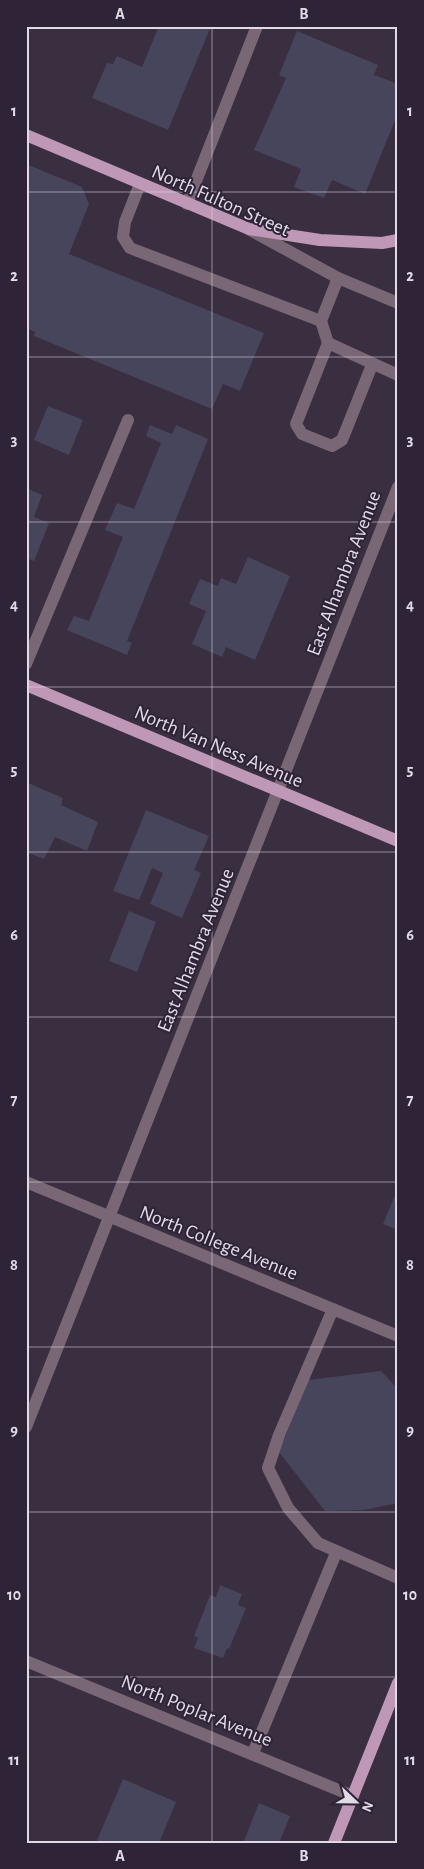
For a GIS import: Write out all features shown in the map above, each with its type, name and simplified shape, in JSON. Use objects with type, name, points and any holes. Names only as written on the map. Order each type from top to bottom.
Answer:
[{"type":"main road","name":"North Fulton Street","points":[[26,136],[249,229]]},
{"type":"main road","points":[[249,229],[328,240],[382,243],[398,240]]},
{"type":"main road","name":"North Van Ness Avenue","points":[[26,685],[398,841]]},
{"type":"main road","points":[[334,1843],[398,1683]]},
{"type":"street","points":[[186,204],[257,26]]},
{"type":"street","points":[[140,184],[125,222],[123,236],[130,248],[321,321]]},
{"type":"street","name":"North Fulton Street","points":[[249,229],[338,278],[398,303]]},
{"type":"street","points":[[338,278],[321,321],[328,343],[296,424],[302,434],[332,446],[342,440],[372,365]]},
{"type":"street","points":[[328,343],[398,376]]},
{"type":"street","points":[[26,664],[128,420]]},
{"type":"street","name":"East Alhambra Avenue","points":[[26,1427],[398,487]]},
{"type":"street","name":"North College Avenue","points":[[26,1182],[398,1336]]},
{"type":"street","points":[[333,1309],[279,1435],[268,1468],[288,1508],[318,1543],[336,1553],[398,1578]]},
{"type":"street","points":[[253,1754],[336,1553]]},
{"type":"street","name":"North Poplar Avenue","points":[[26,1661],[353,1796]]},
{"type":"building","points":[[159,26],[211,26],[168,130],[92,98],[107,63],[113,64],[117,56],[142,67]]},
{"type":"building","points":[[297,31],[378,65],[374,75],[398,84],[398,113],[365,194],[332,180],[324,198],[294,187],[301,169],[254,150],[286,78],[279,75]]},
{"type":"building","points":[[26,164],[82,187],[89,204],[69,254],[264,333],[240,391],[223,384],[212,409],[34,336],[35,332],[26,328]]},
{"type":"building","points":[[48,406],[83,420],[69,455],[34,440]]},
{"type":"building","points":[[150,425],[172,434],[176,425],[208,439],[127,641],[132,643],[127,655],[67,630],[74,616],[89,621],[123,537],[105,530],[117,503],[134,509],[161,443],[146,436]]},
{"type":"building","points":[[26,488],[42,495],[34,517],[49,523],[34,561],[26,558]]},
{"type":"building","points":[[248,557],[290,576],[255,660],[226,647],[222,657],[192,644],[206,611],[189,604],[200,579],[218,586],[221,578],[236,584]]},
{"type":"building","points":[[26,782],[63,798],[61,805],[98,822],[87,851],[55,837],[44,859],[26,852]]},
{"type":"building","points":[[146,810],[209,836],[194,870],[201,873],[182,918],[150,904],[163,873],[152,868],[139,900],[113,891]]},
{"type":"building","points":[[129,911],[156,922],[137,972],[109,961]]},
{"type":"building","points":[[398,1188],[398,1230],[383,1224]]},
{"type":"building","points":[[381,1371],[398,1389],[398,1503],[364,1510],[325,1511],[279,1452],[308,1380]]},
{"type":"building","points":[[220,1585],[242,1594],[238,1605],[246,1608],[229,1649],[227,1648],[223,1658],[194,1648],[198,1638],[194,1636],[210,1595],[216,1597]]},
{"type":"building","points":[[123,1779],[176,1802],[159,1843],[96,1843]]},
{"type":"building","points":[[259,1803],[290,1816],[279,1843],[243,1843]]}]
